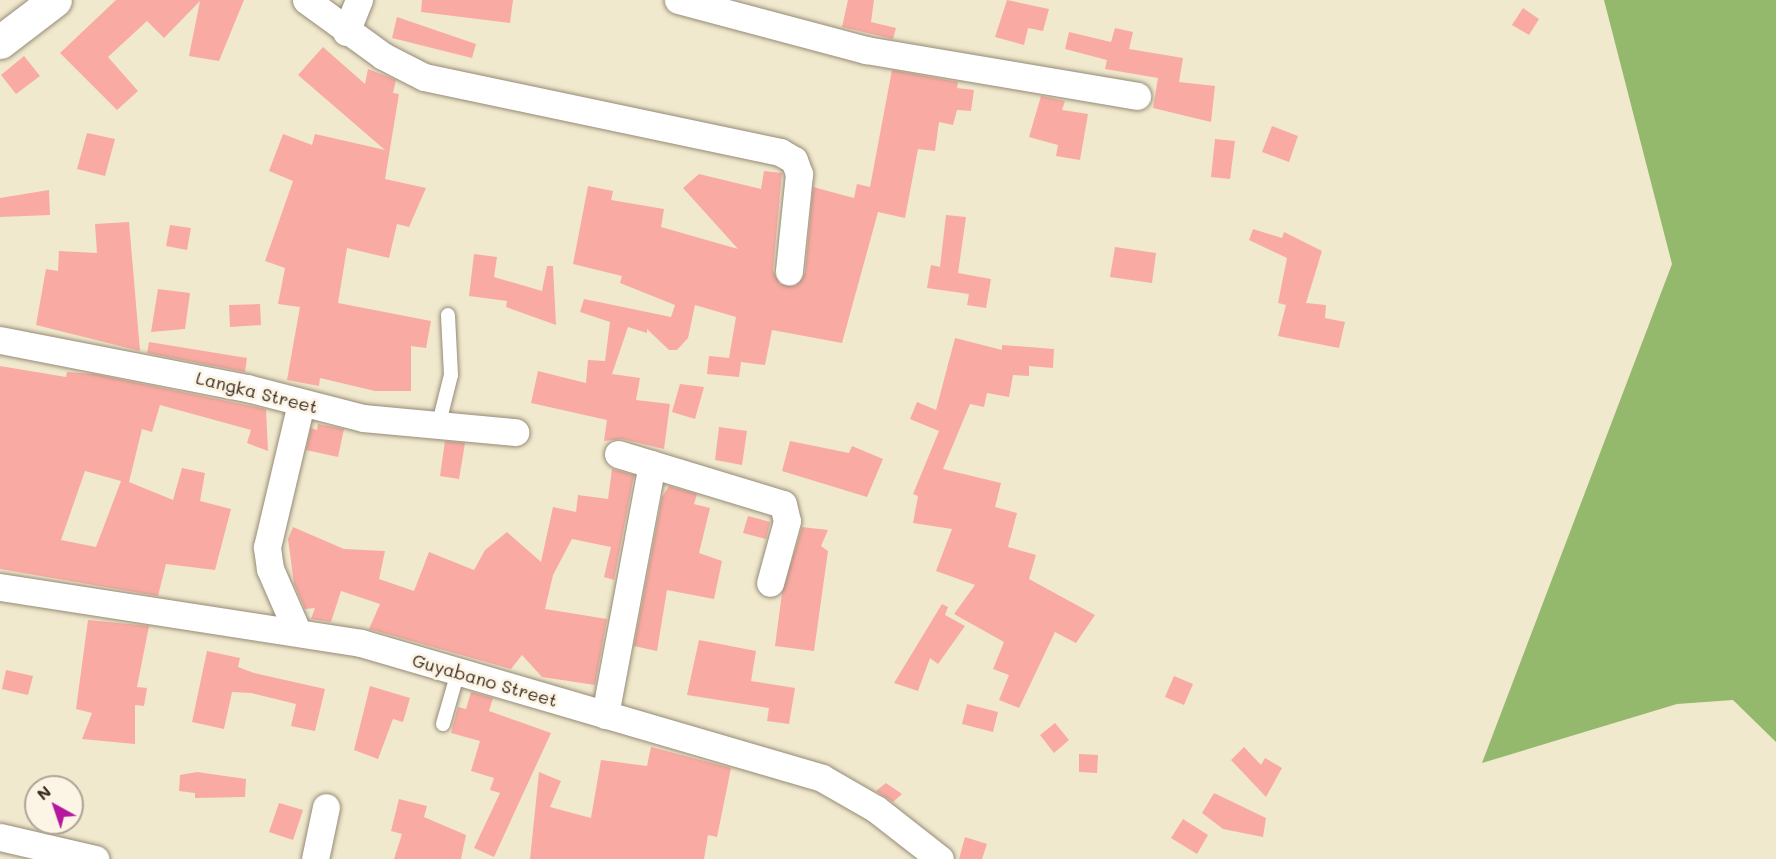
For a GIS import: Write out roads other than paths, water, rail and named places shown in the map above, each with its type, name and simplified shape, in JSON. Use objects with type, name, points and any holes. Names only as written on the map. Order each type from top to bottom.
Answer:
[{"type":"street","points":[[0,42],[55,0]]},
{"type":"street","points":[[306,0],[346,32],[423,77],[780,152],[794,160],[800,174],[789,271]]},
{"type":"street","points":[[346,32],[359,0]]},
{"type":"street","points":[[678,0],[866,50],[1137,96]]},
{"type":"street","name":"Langka Street","points":[[0,340],[363,418],[439,423],[515,432]]},
{"type":"street","points":[[297,631],[270,569],[267,548],[301,403]]},
{"type":"street","points":[[618,454],[783,504],[787,521],[770,583]]},
{"type":"street","points":[[605,715],[652,464]]},
{"type":"street","name":"Guyabano Street","points":[[0,587],[297,631],[458,672],[822,778],[876,809],[940,859]]},
{"type":"street","points":[[315,859],[326,807]]},
{"type":"street","points":[[0,837],[95,859]]},
{"type":"lane","points":[[439,423],[451,375],[448,315]]},
{"type":"lane","points":[[443,724],[458,672]]}]
